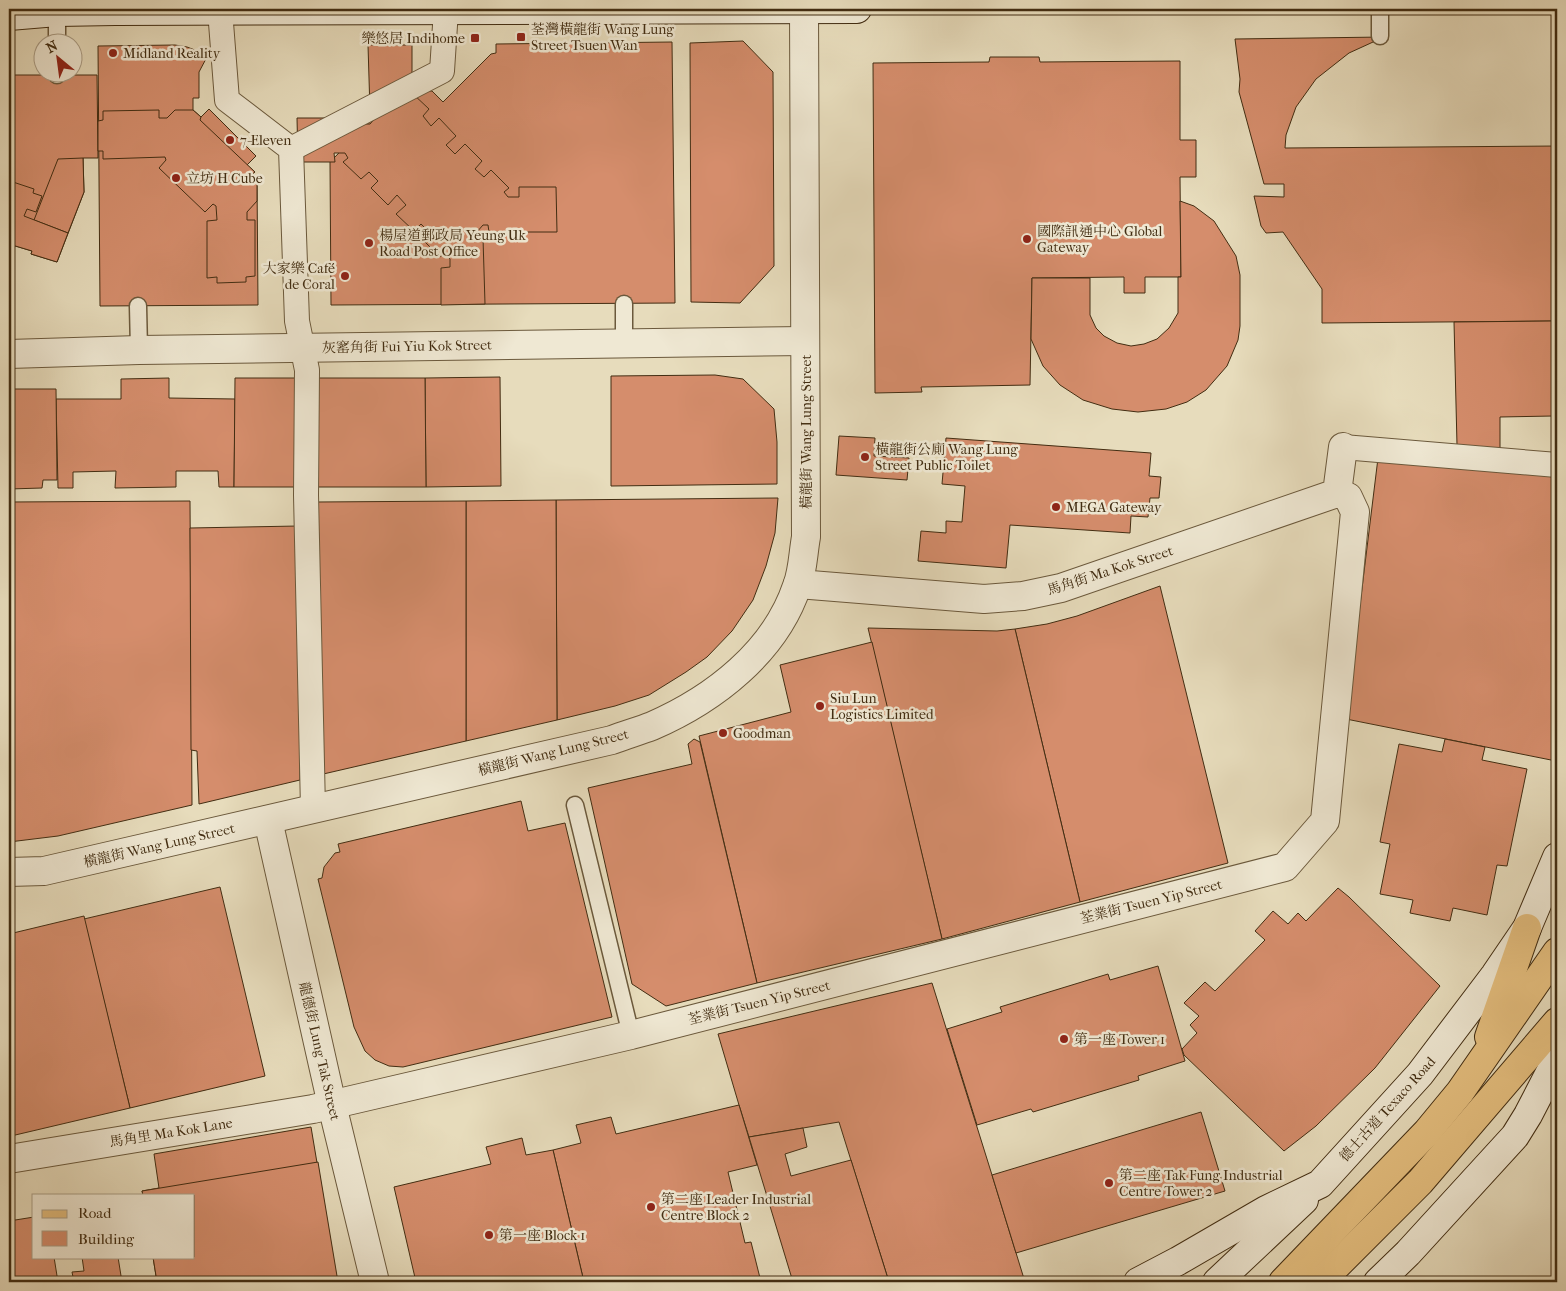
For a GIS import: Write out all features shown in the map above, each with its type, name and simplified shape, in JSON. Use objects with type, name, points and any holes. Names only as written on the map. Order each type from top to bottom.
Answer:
[{"type":"main road","points":[[1480,1064],[1527,928]]},
{"type":"main road","points":[[1283,1282],[1427,1132],[1480,1064],[1557,952]]},
{"type":"main road","points":[[1320,1282],[1420,1182],[1557,1022]]},
{"type":"street","name":"橫龍街 Wang Lung Street","points":[[9,872],[44,871],[612,740],[652,726],[697,702],[740,670],[773,635],[790,605],[798,584],[806,537],[804,9]]},
{"type":"street","points":[[9,16],[57,12],[220,10],[857,9]]},
{"type":"street","points":[[220,10],[227,100],[290,149],[297,321],[307,370],[306,495],[313,809]]},
{"type":"street","points":[[290,149],[442,71],[446,10]]},
{"type":"street","name":"灰窰角街 Fui Yiu Kok Street","points":[[9,354],[139,350],[805,341]]},
{"type":"street","points":[[1337,493],[1343,447],[1557,465]]},
{"type":"street","name":"馬角街 Ma Kok Street","points":[[798,584],[984,599],[1023,596],[1061,588],[1337,493]]},
{"type":"street","name":"荃業街 Tsuen Yip Street","points":[[332,1105],[631,1035],[1285,866],[1325,821],[1355,512],[1348,498],[1337,493]]},
{"type":"street","name":"龍德街 Lung Tak Street","points":[[268,820],[332,1105],[375,1282]]},
{"type":"street","name":"德士古道 Texaco Road","points":[[1138,1282],[1266,1210],[1320,1184],[1420,1074],[1494,975],[1527,928],[1557,857]]},
{"type":"street","points":[[1378,1282],[1408,1253],[1515,1136],[1557,1059]]},
{"type":"street","name":"馬角里 Ma Kok Lane","points":[[9,1158],[332,1105]]},
{"type":"street","points":[[1217,1282],[1320,1184]]},
{"type":"lane","points":[[1380,9],[1380,36]]},
{"type":"lane","points":[[56,32],[57,12]]},
{"type":"lane","points":[[624,304],[624,344]]},
{"type":"lane","points":[[138,306],[139,350]]},
{"type":"lane","points":[[575,805],[631,1035]]},
{"type":"building","points":[[1384,37],[1349,53],[1316,79],[1296,107],[1286,135],[1285,148],[1557,146],[1557,321],[1322,323],[1322,289],[1283,232],[1266,233],[1261,226],[1254,196],[1284,197],[1284,184],[1264,184],[1239,92],[1240,79],[1235,39]]},
{"type":"building","points":[[743,41],[773,72],[774,266],[740,303],[691,302],[690,43]]},
{"type":"building","points":[[672,42],[675,303],[331,305],[330,162],[400,91],[432,91],[443,102],[491,54],[496,53],[496,44]]},
{"type":"building","name":"立坊 H Cube","points":[[175,45],[187,47],[208,55],[199,72],[199,98],[193,98],[193,110],[201,117],[209,109],[256,156],[247,165],[255,172],[251,175],[257,181],[258,305],[100,306],[98,46]]},
{"type":"building","points":[[368,45],[412,45],[412,93],[429,109],[423,116],[431,126],[439,118],[456,136],[446,145],[455,154],[465,144],[482,161],[475,169],[484,177],[491,170],[509,188],[504,192],[508,197],[519,197],[519,187],[556,187],[557,232],[489,232],[488,225],[483,225],[476,233],[477,239],[483,238],[485,304],[441,305],[441,268],[450,267],[450,259],[445,253],[440,257],[423,240],[430,233],[421,224],[414,231],[396,214],[406,205],[397,195],[388,205],[371,188],[378,181],[369,172],[361,179],[343,162],[348,158],[345,153],[334,153],[335,162],[298,162],[297,118],[364,118],[364,124],[370,124],[377,116],[370,111]]},
{"type":"building","name":"國際訊通中心 Global Gateway","points":[[990,57],[1039,57],[1040,62],[1180,61],[1180,140],[1196,140],[1196,177],[1180,177],[1181,277],[1145,277],[1145,293],[1124,293],[1124,277],[1032,278],[1030,385],[921,387],[922,392],[875,393],[873,63],[989,62]]},
{"type":"building","points":[[9,75],[32,75],[32,82],[82,82],[82,75],[97,75],[98,158],[83,158],[84,192],[57,262],[31,254],[32,251],[12,245],[9,252]]},
{"type":"building","points":[[159,110],[159,118],[167,118],[175,110],[193,110],[201,117],[200,120],[255,172],[251,175],[257,181],[257,201],[247,212],[247,220],[255,220],[255,276],[246,277],[246,282],[217,283],[217,277],[207,278],[207,221],[217,220],[216,206],[213,204],[205,212],[159,168],[166,160],[165,157],[103,159],[103,151],[98,151],[98,121],[103,120],[103,111]]},
{"type":"building","points":[[83,158],[84,192],[68,233],[34,220],[58,159]]},
{"type":"building","points":[[9,173],[13,175],[10,181],[34,189],[33,193],[42,196],[36,212],[27,209],[24,216],[68,233],[57,262],[31,254],[32,251],[12,245],[9,252]]},
{"type":"building","points":[[1180,201],[1194,206],[1214,221],[1236,256],[1240,275],[1240,326],[1238,340],[1227,366],[1206,390],[1187,402],[1166,409],[1138,412],[1112,409],[1083,400],[1060,385],[1043,366],[1031,339],[1032,278],[1090,278],[1090,315],[1096,328],[1104,336],[1117,343],[1131,346],[1157,339],[1169,328],[1178,313],[1178,277],[1181,277]]},
{"type":"building","points":[[1552,321],[1552,329],[1557,329],[1557,374],[1552,374],[1553,416],[1500,417],[1500,449],[1457,445],[1454,322]]},
{"type":"building","points":[[715,375],[743,379],[774,409],[777,442],[777,484],[611,486],[611,376]]},
{"type":"building","points":[[500,377],[501,486],[426,487],[425,378]]},
{"type":"building","points":[[169,378],[169,398],[235,399],[234,487],[219,487],[218,471],[176,471],[176,487],[115,488],[116,471],[73,472],[73,488],[58,488],[56,399],[121,399],[121,379]]},
{"type":"building","points":[[235,378],[297,378],[296,487],[234,487]]},
{"type":"building","points":[[318,378],[425,378],[426,487],[318,487]]},
{"type":"building","points":[[9,389],[56,389],[57,480],[43,480],[42,488],[9,489]]},
{"type":"building","name":"橫龍街公廁 Wang Lung Street Public Toilet","points":[[839,436],[875,438],[874,456],[909,458],[907,480],[836,475]]},
{"type":"building","name":"MEGA Gateway","points":[[946,438],[1151,453],[1149,476],[1161,477],[1159,498],[1150,498],[1148,517],[1131,516],[1130,533],[1010,525],[1006,568],[918,561],[921,531],[946,533],[946,521],[962,522],[965,486],[942,484]]},
{"type":"building","points":[[1378,458],[1557,474],[1556,761],[1346,719]]},
{"type":"building","points":[[778,498],[775,533],[766,566],[753,600],[732,631],[707,657],[649,695],[615,706],[557,720],[556,500]]},
{"type":"building","points":[[556,500],[557,720],[466,741],[466,501]]},
{"type":"building","points":[[190,501],[192,805],[58,836],[9,842],[9,502]]},
{"type":"building","points":[[466,501],[466,741],[319,775],[317,502]]},
{"type":"building","points":[[298,526],[300,780],[199,804],[197,751],[191,750],[190,528]]},
{"type":"building","points":[[1160,586],[1228,863],[1080,902],[1015,629],[1047,624],[1077,616]]},
{"type":"building","points":[[868,628],[997,631],[1015,629],[1080,902],[942,939]]},
{"type":"building","points":[[872,642],[942,939],[757,983],[699,736],[791,712],[780,665]]},
{"type":"building","points":[[694,739],[700,742],[757,983],[666,1006],[632,984],[588,788],[692,764],[688,744]]},
{"type":"building","points":[[1445,739],[1485,747],[1482,760],[1527,769],[1507,866],[1497,865],[1487,915],[1453,908],[1450,921],[1410,913],[1413,900],[1380,894],[1390,844],[1380,842],[1399,744],[1442,752]]},
{"type":"building","points":[[521,801],[528,831],[565,823],[612,1017],[403,1067],[389,1066],[375,1060],[365,1051],[354,1027],[318,879],[322,878],[324,867],[335,853],[340,852],[338,844]]},
{"type":"building","points":[[220,887],[265,1076],[130,1108],[84,919]]},
{"type":"building","points":[[1338,888],[1440,986],[1375,1068],[1316,1126],[1284,1151],[1184,1055],[1182,1049],[1197,1033],[1190,1025],[1199,1016],[1184,1003],[1205,982],[1215,991],[1265,940],[1255,931],[1273,911],[1288,924],[1298,913],[1306,921]]},
{"type":"building","points":[[84,916],[130,1108],[11,1136],[9,1127],[9,934]]},
{"type":"building","name":"第一座 Tower 1","points":[[1158,966],[1185,1061],[1138,1076],[1139,1080],[1033,1112],[1031,1109],[977,1125],[947,1029],[1002,1012],[1000,1007],[1108,974],[1110,980]]},
{"type":"building","points":[[932,983],[1025,1282],[889,1282],[839,1122],[749,1137],[739,1105],[718,1034]]},
{"type":"building","name":"第二座 Leader Industrial Centre Block 2","points":[[739,1105],[757,1165],[728,1172],[745,1243],[751,1242],[761,1282],[584,1282],[553,1150],[581,1143],[576,1125],[611,1117],[616,1134]]},
{"type":"building","name":"第二座 Tak Fung Industrial Centre Tower 2","points":[[1201,1112],[1225,1191],[1016,1253],[992,1175]]},
{"type":"building","points":[[311,1127],[337,1282],[157,1282],[153,1258],[195,1258],[195,1194],[143,1194],[142,1191],[159,1188],[154,1154]]},
{"type":"building","points":[[803,1128],[807,1147],[785,1154],[791,1176],[851,1160],[889,1282],[793,1282],[749,1137]]},
{"type":"building","name":"第一座 Block 1","points":[[522,1138],[526,1155],[553,1150],[584,1282],[416,1282],[394,1187],[491,1164],[486,1147]]},
{"type":"building","points":[[318,1162],[338,1282],[157,1282],[153,1258],[195,1258],[195,1194],[143,1194],[142,1191]]},
{"type":"building","points":[[32,1217],[32,1258],[54,1258],[58,1282],[9,1282],[9,1221]]},
{"type":"building","points":[[82,1258],[118,1258],[122,1282],[74,1282],[72,1272],[84,1271]]},
{"type":"place","name":"荃灣橫龍街 Wang Lung Street Tsuen Wan","points":[[521,37]]},
{"type":"place","name":"樂悠居 Indihome","points":[[475,38]]},
{"type":"place","name":"Midland Reality","points":[[113,53]]},
{"type":"place","name":"7-Eleven","points":[[230,140]]},
{"type":"place","name":"立坊 H Cube","points":[[176,178]]},
{"type":"place","name":"國際訊通中心 Global Gateway","points":[[1027,239]]},
{"type":"place","name":"楊屋道郵政局 Yeung Uk Road Post Office","points":[[369,243]]},
{"type":"place","name":"大家樂 Café de Coral","points":[[345,276]]},
{"type":"place","name":"橫龍街公廁 Wang Lung Street Public Toilet","points":[[865,457]]},
{"type":"place","name":"MEGA Gateway","points":[[1056,507]]},
{"type":"place","name":"Siu Lun Logistics Limited","points":[[820,706]]},
{"type":"place","name":"Goodman","points":[[723,733]]},
{"type":"place","name":"第一座 Tower 1","points":[[1064,1039]]},
{"type":"place","name":"第二座 Tak Fung Industrial Centre Tower 2","points":[[1109,1183]]},
{"type":"place","name":"第二座 Leader Industrial Centre Block 2","points":[[651,1207]]},
{"type":"place","name":"第一座 Block 1","points":[[489,1235]]}]
